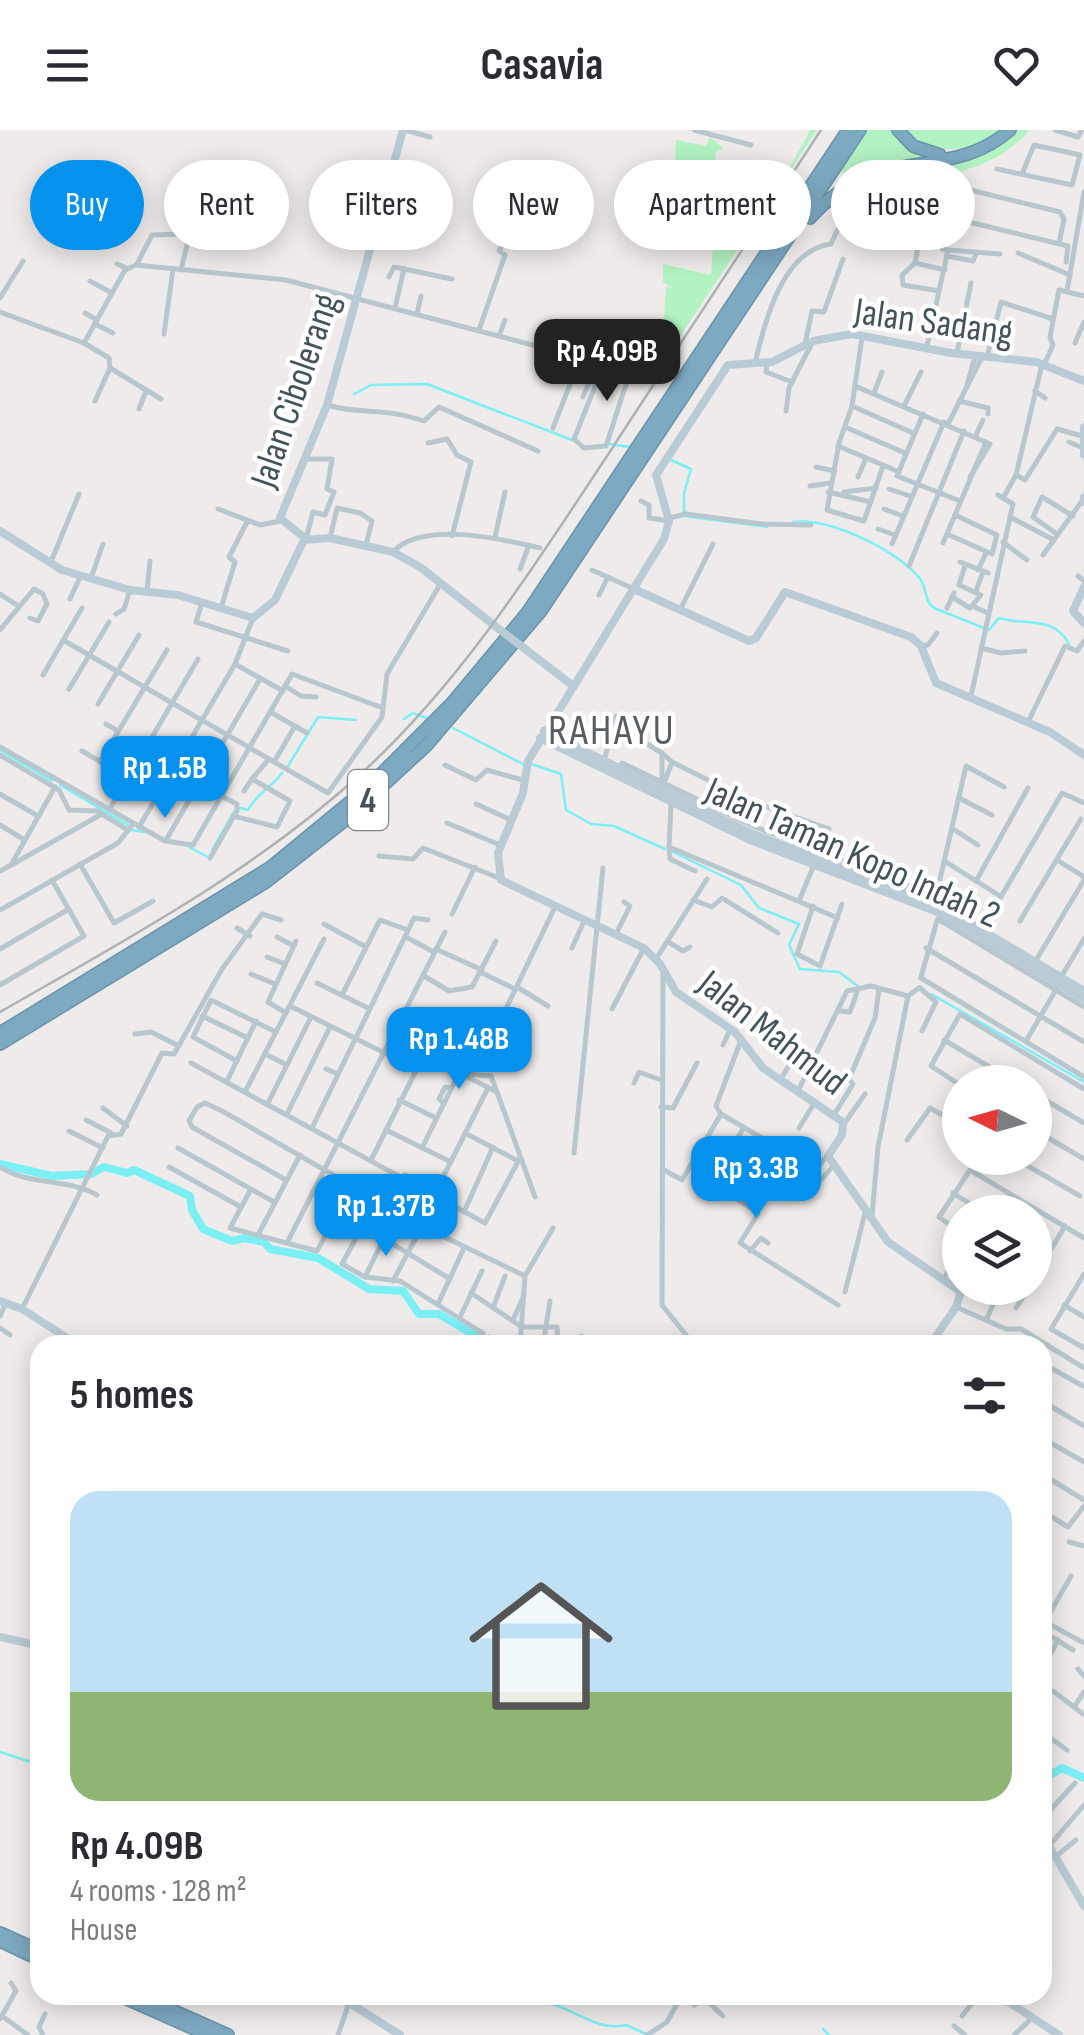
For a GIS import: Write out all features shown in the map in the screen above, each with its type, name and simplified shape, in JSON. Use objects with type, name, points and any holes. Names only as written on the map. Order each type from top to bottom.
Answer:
[{"type":"highway","name":"4","points":[[0,1044],[266,882],[392,779],[510,652],[860,130]]},
{"type":"highway","points":[[898,130],[912,146],[942,156],[978,149],[1008,130]]},
{"type":"highway","points":[[734,322],[809,218],[838,190],[890,166],[974,154],[1008,130]]},
{"type":"highway","name":"4","points":[[649,442],[846,132]]},
{"type":"highway","name":"4","points":[[0,1033],[223,899],[300,845],[354,799],[496,653],[640,455]]},
{"type":"highway","points":[[0,1933],[30,1946]]},
{"type":"highway","points":[[0,1942],[30,1956]]},
{"type":"highway","points":[[140,2005],[208,2035]]},
{"type":"highway","points":[[160,2005],[228,2035]]},
{"type":"street","points":[[404,130],[430,137]]},
{"type":"street","name":"Jalan Cibolerang","points":[[306,539],[280,521],[327,405],[404,130]]},
{"type":"street","points":[[694,130],[752,145]]},
{"type":"street","points":[[1058,130],[1079,138],[1082,130]]},
{"type":"street","points":[[997,169],[1072,185],[1082,160],[1078,154],[1035,145],[1022,174]]},
{"type":"street","points":[[975,191],[1060,212],[1064,217],[1058,243]]},
{"type":"street","points":[[1067,291],[1084,192]]},
{"type":"street","points":[[975,223],[1069,247],[1066,262]]},
{"type":"street","points":[[136,265],[152,236],[164,235]]},
{"type":"street","points":[[756,363],[770,308],[798,260],[810,248],[831,244]]},
{"type":"street","points":[[164,334],[185,250]]},
{"type":"street","points":[[479,330],[505,256],[499,250]]},
{"type":"street","points":[[915,264],[918,250]]},
{"type":"street","points":[[927,346],[945,270],[945,252],[1000,254]]},
{"type":"street","points":[[1018,252],[1071,272],[1084,272]]},
{"type":"street","points":[[786,410],[792,382],[798,369],[802,370],[809,343],[808,317],[812,311],[823,312],[842,259]]},
{"type":"street","points":[[0,298],[22,261]]},
{"type":"street","points":[[116,264],[126,268],[136,265],[286,280],[602,360],[632,366],[670,364]]},
{"type":"street","points":[[939,291],[902,284],[904,271],[915,264],[945,270]]},
{"type":"street","points":[[390,277],[394,267],[452,279]]},
{"type":"street","points":[[84,343],[126,268]]},
{"type":"street","points":[[395,308],[404,269]]},
{"type":"street","points":[[90,280],[112,292]]},
{"type":"street","points":[[957,354],[972,283]]},
{"type":"street","points":[[971,696],[1013,504],[1001,496],[1016,475],[1035,391],[1053,345],[1052,319],[1059,290],[1084,294]]},
{"type":"street","points":[[417,314],[421,296]]},
{"type":"street","points":[[892,544],[915,483],[966,388],[1001,302],[1052,319]]},
{"type":"street","points":[[0,312],[84,343],[108,358],[110,368],[96,401]]},
{"type":"street","points":[[85,312],[113,333]]},
{"type":"street","points":[[499,336],[505,320]]},
{"type":"street","points":[[1075,343],[1084,322]]},
{"type":"street","points":[[863,334],[852,406],[828,492],[828,511],[865,520],[883,466]]},
{"type":"street","name":"Jalan Sadang","points":[[767,364],[809,343],[863,334],[957,354],[1043,364],[1084,380]]},
{"type":"street","points":[[553,428],[581,355]]},
{"type":"street","points":[[583,397],[602,360]]},
{"type":"street","points":[[602,360],[574,440],[584,448],[606,444],[632,366]]},
{"type":"street","points":[[379,856],[412,860],[421,848],[499,878],[500,845],[526,781],[527,764],[572,684],[664,540],[669,520],[655,481],[666,458],[726,368],[767,364],[766,372],[792,382]]},
{"type":"street","points":[[110,368],[161,399]]},
{"type":"street","points":[[874,394],[882,372]]},
{"type":"street","points":[[904,406],[921,372]]},
{"type":"street","points":[[855,386],[988,443],[943,543]]},
{"type":"street","points":[[139,408],[146,391]]},
{"type":"street","points":[[1035,391],[1045,398]]},
{"type":"street","points":[[959,401],[988,408],[975,437]]},
{"type":"street","points":[[327,405],[354,411],[388,410],[423,422],[438,407],[538,451]]},
{"type":"street","points":[[852,406],[914,434]]},
{"type":"street","points":[[923,414],[898,477],[960,501]]},
{"type":"street","points":[[845,427],[905,454]]},
{"type":"street","points":[[1016,475],[1025,480],[1058,428],[1083,432],[1082,451]]},
{"type":"street","points":[[909,566],[964,432]]},
{"type":"street","points":[[428,443],[446,439],[457,455],[471,462],[452,536]]},
{"type":"street","points":[[1069,442],[1082,451]]},
{"type":"street","points":[[838,446],[897,472]]},
{"type":"street","points":[[858,477],[866,458]]},
{"type":"street","points":[[307,460],[332,460],[327,488],[334,492],[330,538]]},
{"type":"street","points":[[816,467],[835,471]]},
{"type":"street","points":[[810,486],[830,483]]},
{"type":"street","points":[[840,493],[876,488]]},
{"type":"street","points":[[889,489],[910,496]]},
{"type":"street","points":[[495,537],[505,492]]},
{"type":"street","points":[[828,492],[871,502]]},
{"type":"street","points":[[50,564],[80,494]]},
{"type":"street","points":[[1055,537],[1033,517],[1042,497],[1072,516]]},
{"type":"street","points":[[1043,555],[1084,500]]},
{"type":"street","points":[[642,502],[649,505],[649,518],[669,520],[683,514],[762,524],[811,525]]},
{"type":"street","points":[[0,910],[118,843],[134,827],[235,664],[253,618],[275,600],[306,539],[314,512],[325,515],[334,507]]},
{"type":"street","points":[[334,507],[371,520],[366,545]]},
{"type":"street","points":[[218,509],[248,522],[271,526],[280,521]]},
{"type":"street","points":[[884,509],[903,516]]},
{"type":"street","points":[[954,515],[998,535],[976,591]]},
{"type":"street","points":[[1010,518],[1055,537]]},
{"type":"street","points":[[221,609],[234,562],[229,557],[248,522]]},
{"type":"street","points":[[878,529],[895,534]]},
{"type":"street","points":[[0,531],[50,564],[81,575],[253,618]]},
{"type":"street","points":[[947,534],[989,554]]},
{"type":"street","points":[[393,552],[411,537],[495,537],[540,548]]},
{"type":"street","points":[[306,539],[330,538],[393,552],[443,585],[572,684]]},
{"type":"street","points":[[1003,542],[1027,560]]},
{"type":"street","points":[[91,578],[103,544]]},
{"type":"street","points":[[680,610],[713,544]]},
{"type":"street","points":[[520,569],[529,546]]},
{"type":"street","points":[[146,591],[150,560]]},
{"type":"street","points":[[972,606],[982,594],[958,584],[962,564],[983,572]]},
{"type":"street","points":[[592,570],[751,641],[779,596],[790,592],[881,624],[911,637],[920,646],[936,683],[1028,722],[1084,756]]},
{"type":"street","points":[[70,599],[81,575]]},
{"type":"street","points":[[598,595],[608,577]]},
{"type":"street","points":[[1082,581],[1073,611],[1084,622]]},
{"type":"street","points":[[63,640],[323,794],[335,788],[376,726],[383,708],[387,674],[443,585]]},
{"type":"street","points":[[0,630],[30,589],[43,594],[47,604],[40,619],[30,618]]},
{"type":"street","points":[[116,614],[124,609],[130,590]]},
{"type":"street","points":[[0,594],[17,605]]},
{"type":"street","points":[[947,608],[953,595],[988,613]]},
{"type":"street","points":[[202,603],[196,622],[288,651]]},
{"type":"street","points":[[43,675],[82,608]]},
{"type":"street","points":[[70,689],[109,622]]},
{"type":"street","points":[[920,646],[928,646],[937,632]]},
{"type":"street","points":[[98,704],[139,635]]},
{"type":"street","points":[[1028,722],[1064,647],[1078,650],[1084,641]]},
{"type":"street","points":[[981,648],[1001,654],[1025,651]]},
{"type":"street","points":[[100,762],[167,650]]},
{"type":"street","points":[[109,810],[198,659]]},
{"type":"street","points":[[235,664],[301,696],[316,697]]},
{"type":"street","points":[[0,746],[56,784],[70,810],[102,814],[165,841],[194,845],[292,674],[302,674],[355,697],[357,702],[383,708]]},
{"type":"street","points":[[165,841],[260,678]]},
{"type":"street","points":[[272,714],[308,734]]},
{"type":"street","points":[[604,761],[616,716]]},
{"type":"street","points":[[106,724],[118,732]]},
{"type":"street","points":[[244,791],[296,726]]},
{"type":"street","name":"Jalan Taman Kopo Indah 2","points":[[542,734],[672,799],[935,902],[964,927],[982,930],[1035,962],[1059,984],[1084,991]]},
{"type":"street","points":[[634,736],[672,762],[740,796],[824,827],[799,901]]},
{"type":"street","points":[[82,750],[129,778]]},
{"type":"street","points":[[662,753],[663,783]]},
{"type":"street","points":[[0,755],[109,810],[134,827]]},
{"type":"street","name":"Jalan Taman Kopo Indah 2","points":[[585,757],[663,783],[699,810]]},
{"type":"street","points":[[663,783],[672,762]]},
{"type":"street","points":[[445,765],[476,780],[487,770],[526,781]]},
{"type":"street","points":[[935,902],[968,766],[1004,787]]},
{"type":"street","points":[[233,816],[277,827],[290,802],[252,779]]},
{"type":"street","points":[[663,783],[817,857]]},
{"type":"street","points":[[4,867],[56,784]]},
{"type":"street","points":[[976,881],[1028,788]]},
{"type":"street","points":[[982,930],[1062,793],[1084,804]]},
{"type":"street","points":[[0,794],[38,816]]},
{"type":"street","points":[[210,858],[237,804],[223,797]]},
{"type":"street","points":[[960,798],[992,815]]},
{"type":"street","points":[[672,799],[670,860],[695,871]]},
{"type":"street","points":[[476,804],[511,820]]},
{"type":"street","points":[[4,867],[102,814]]},
{"type":"street","points":[[1020,921],[1081,819]]},
{"type":"street","points":[[447,822],[500,845]]},
{"type":"street","points":[[0,826],[24,840]]},
{"type":"street","points":[[953,829],[978,846]]},
{"type":"street","points":[[669,847],[838,918]]},
{"type":"street","name":"Jalan Taman Kopo Indah 2","points":[[817,857],[964,927],[1084,999]]},
{"type":"street","points":[[1035,962],[1084,878],[1056,860]]},
{"type":"street","points":[[946,862],[1000,896]]},
{"type":"street","points":[[80,864],[114,923],[153,900]]},
{"type":"street","points":[[452,914],[475,868]]},
{"type":"street","points":[[574,1152],[604,868]]},
{"type":"street","name":"Jalan Mahmud","points":[[499,878],[644,948],[664,969],[676,992],[743,1039],[762,1067],[844,1124],[830,1153],[833,1166],[889,1244],[942,1278]]},
{"type":"street","points":[[656,959],[707,879]]},
{"type":"street","points":[[0,985],[84,936],[52,880]]},
{"type":"street","points":[[899,885],[930,893]]},
{"type":"street","points":[[694,900],[712,907],[721,898],[778,933]]},
{"type":"street","points":[[616,932],[630,906],[624,902]]},
{"type":"street","points":[[813,906],[799,957],[822,965],[842,904]]},
{"type":"street","points":[[404,1015],[421,1014],[448,1022],[500,1021],[556,905]]},
{"type":"street","points":[[0,949],[69,909]]},
{"type":"street","points":[[86,1120],[111,1134],[120,1134],[162,1053],[173,1055],[264,914],[281,920]]},
{"type":"street","points":[[312,1126],[416,916],[428,920]]},
{"type":"street","points":[[919,988],[926,948],[939,916]]},
{"type":"street","points":[[572,948],[585,918]]},
{"type":"street","points":[[342,995],[382,919],[436,951],[548,1006]]},
{"type":"street","points":[[324,924],[366,947]]},
{"type":"street","points":[[237,928],[250,936]]},
{"type":"street","points":[[288,1240],[445,932]]},
{"type":"street","points":[[277,937],[295,943],[268,1002],[311,1017],[415,1068]]},
{"type":"street","points":[[246,1090],[324,939]]},
{"type":"street","points":[[424,976],[452,990],[472,987],[496,941]]},
{"type":"street","points":[[670,942],[683,951],[690,947]]},
{"type":"street","points":[[1026,1041],[1083,944]]},
{"type":"street","points":[[612,1009],[644,948]]},
{"type":"street","points":[[926,948],[1084,1042]]},
{"type":"street","points":[[267,957],[285,964]]},
{"type":"street","points":[[664,969],[662,1306],[686,1335]]},
{"type":"street","points":[[252,974],[276,984]]},
{"type":"street","points":[[920,978],[1084,1077]]},
{"type":"street","points":[[317,983],[370,1009]]},
{"type":"street","points":[[1059,984],[1084,1008]]},
{"type":"street","points":[[798,1092],[847,991],[857,992],[868,986],[909,994],[919,988]]},
{"type":"street","points":[[919,988],[936,1002],[922,1030]]},
{"type":"street","points":[[834,1115],[853,1084],[849,1079],[874,1020],[880,989]]},
{"type":"street","points":[[840,1010],[850,1012],[857,992]]},
{"type":"street","points":[[845,1292],[869,1212],[909,994]]},
{"type":"street","points":[[208,999],[192,1038],[238,1061]]},
{"type":"street","points":[[208,999],[276,1032]]},
{"type":"street","points":[[410,1002],[421,1014]]},
{"type":"street","points":[[942,1073],[931,1066],[961,1014],[1084,1089]]},
{"type":"street","points":[[202,1016],[248,1038]]},
{"type":"street","points":[[268,1103],[311,1017]]},
{"type":"street","points":[[228,1079],[256,1022]]},
{"type":"street","points":[[287,1114],[330,1027]]},
{"type":"street","points":[[723,1046],[730,1028]]},
{"type":"street","points":[[394,1058],[404,1038],[395,1030]]},
{"type":"street","points":[[136,1034],[151,1032],[179,1046]]},
{"type":"street","points":[[690,1167],[732,1182],[770,1162],[776,1146],[721,1114],[716,1106],[743,1039]]},
{"type":"street","points":[[944,1040],[986,1065]]},
{"type":"street","points":[[265,1054],[287,1064]]},
{"type":"street","points":[[372,1160],[424,1054],[496,1092]]},
{"type":"street","points":[[780,1080],[792,1061]]},
{"type":"street","points":[[191,1062],[341,1141],[433,1197],[489,1221],[519,1159]]},
{"type":"street","points":[[661,1107],[672,1110],[697,1062]]},
{"type":"street","points":[[326,1069],[338,1074]]},
{"type":"street","points":[[634,1083],[639,1072],[661,1080]]},
{"type":"street","points":[[422,1148],[444,1103],[439,1099],[445,1087],[451,1088],[460,1074]]},
{"type":"street","points":[[460,1074],[491,1076],[534,1197]]},
{"type":"street","points":[[433,1197],[488,1088]]},
{"type":"street","points":[[844,1124],[865,1094]]},
{"type":"street","points":[[399,1100],[436,1118]]},
{"type":"street","points":[[799,1128],[816,1102]]},
{"type":"street","points":[[286,1180],[192,1127],[190,1119],[205,1103],[326,1168],[422,1226],[524,1276]]},
{"type":"street","points":[[1052,1104],[1084,1123]]},
{"type":"street","points":[[103,1108],[127,1126]]},
{"type":"street","points":[[907,1140],[929,1108],[942,1115]]},
{"type":"street","points":[[664,1170],[682,1180],[721,1114]]},
{"type":"street","points":[[714,1178],[744,1127]]},
{"type":"street","points":[[386,1130],[452,1162]]},
{"type":"street","points":[[69,1131],[104,1148]]},
{"type":"street","points":[[465,1133],[519,1159]]},
{"type":"street","points":[[22,1309],[111,1134]]},
{"type":"street","points":[[1052,1140],[1084,1159]]},
{"type":"street","points":[[464,1212],[493,1147]]},
{"type":"street","points":[[178,1148],[274,1202]]},
{"type":"street","points":[[731,1149],[760,1167]]},
{"type":"street","points":[[754,1210],[779,1180],[794,1194],[830,1153]]},
{"type":"street","points":[[258,1235],[300,1155]]},
{"type":"street","points":[[742,1178],[751,1160]]},
{"type":"street","points":[[770,1162],[787,1180],[802,1162]]},
{"type":"street","points":[[822,1178],[833,1166]]},
{"type":"street","points":[[0,1167],[51,1185],[82,1186],[97,1195]]},
{"type":"street","points":[[169,1167],[241,1207]]},
{"type":"street","points":[[953,1194],[970,1170],[1084,1238]]},
{"type":"street","points":[[397,1173],[438,1188]]},
{"type":"street","points":[[1044,1175],[1080,1196]]},
{"type":"street","points":[[732,1182],[734,1197],[758,1214],[740,1244],[838,1306]]},
{"type":"street","points":[[251,1188],[230,1228],[288,1240],[317,1251],[353,1184]]},
{"type":"street","points":[[339,1210],[450,1280]]},
{"type":"street","points":[[363,1225],[342,1264],[365,1277],[400,1282],[481,1332]]},
{"type":"street","points":[[392,1282],[422,1226]]},
{"type":"street","points":[[1052,1247],[1065,1226]]},
{"type":"street","points":[[521,1335],[527,1290],[524,1276],[553,1228]]},
{"type":"street","points":[[365,1277],[384,1238]]},
{"type":"street","points":[[750,1250],[762,1238],[768,1243]]},
{"type":"street","points":[[438,1304],[464,1246]]},
{"type":"street","points":[[460,1318],[482,1271]]},
{"type":"street","points":[[493,1308],[505,1276]]},
{"type":"street","points":[[1083,1280],[1051,1329],[1084,1348]]},
{"type":"street","points":[[513,1320],[527,1290]]},
{"type":"street","points":[[471,1294],[522,1327],[559,1328],[559,1335]]},
{"type":"street","points":[[545,1335],[550,1301]]},
{"type":"street","points":[[0,1316],[3,1302],[22,1309],[62,1335]]},
{"type":"street","points":[[937,1335],[957,1305]]},
{"type":"street","points":[[986,1320],[993,1305]]},
{"type":"street","points":[[1064,1305],[1084,1317]]},
{"type":"street","points":[[956,1308],[1030,1335]]},
{"type":"street","points":[[0,1328],[10,1335]]},
{"type":"street","points":[[1052,1348],[1084,1368]]},
{"type":"street","points":[[1052,1368],[1083,1386]]},
{"type":"street","points":[[1052,1408],[1084,1426]]},
{"type":"street","points":[[1052,1444],[1084,1462]]},
{"type":"street","points":[[1052,1481],[1084,1503],[1068,1527],[1052,1517]]},
{"type":"street","points":[[1070,1542],[1084,1546]]},
{"type":"street","points":[[1052,1606],[1070,1576]]},
{"type":"street","points":[[1052,1625],[1084,1644]]},
{"type":"street","points":[[1052,1636],[1073,1650]]},
{"type":"street","points":[[0,1637],[30,1644]]},
{"type":"street","points":[[1052,1651],[1058,1640]]},
{"type":"street","points":[[1078,1669],[1084,1676]]},
{"type":"street","points":[[1052,1691],[1084,1715]]},
{"type":"street","points":[[1074,1707],[1084,1692]]},
{"type":"street","points":[[1052,1739],[1067,1750]]},
{"type":"street","points":[[1052,1808],[1075,1783]]},
{"type":"street","points":[[1052,1842],[1084,1805]]},
{"type":"street","points":[[1055,1856],[1076,1840]]},
{"type":"street","points":[[1052,1851],[1084,1906]]},
{"type":"street","points":[[10,1984],[16,1991],[1,2017],[28,2035]]},
{"type":"street","points":[[338,2035],[348,2005]]},
{"type":"street","points":[[352,2005],[400,2035]]},
{"type":"street","points":[[648,2034],[667,2022],[676,2005]]},
{"type":"street","points":[[711,2005],[723,2016]]},
{"type":"street","points":[[962,2016],[971,2005]]},
{"type":"street","points":[[1012,2005],[1052,2033]]},
{"type":"street","points":[[44,2035],[40,2027],[45,2014]]},
{"type":"street","points":[[1014,2035],[1031,2018]]},
{"type":"street","points":[[380,2035],[384,2025]]},
{"type":"street","points":[[954,2026],[965,2035]]},
{"type":"green space","points":[[810,130],[817,130],[797,160],[794,160]]},
{"type":"green space","points":[[866,130],[893,130],[903,143],[926,155],[908,160],[847,160]]},
{"type":"green space","points":[[905,130],[1002,130],[978,144],[952,149],[927,145]]},
{"type":"green space","points":[[1018,130],[1030,130],[994,158],[975,166],[975,160],[969,160]]},
{"type":"green space","points":[[710,137],[724,149],[716,151],[715,160],[675,160],[676,140],[706,146]]},
{"type":"green space","points":[[713,250],[737,250],[661,365],[666,287],[672,288],[663,282],[663,264],[711,275]]},
{"type":"waterway","points":[[354,394],[371,385],[427,384],[572,440]]},
{"type":"waterway","points":[[609,444],[630,447]]},
{"type":"waterway","points":[[671,460],[691,469],[684,493],[684,516],[767,527]]},
{"type":"waterway","points":[[793,522],[842,530],[892,555],[920,579],[934,608],[989,630],[999,618],[1047,625],[1069,644]]},
{"type":"waterway","points":[[404,719],[413,713],[429,719]]},
{"type":"waterway","points":[[288,766],[318,717],[356,720]]},
{"type":"waterway","points":[[453,728],[523,764]]},
{"type":"waterway","points":[[0,750],[52,781]]},
{"type":"waterway","points":[[531,764],[561,774],[566,810],[591,824],[614,826],[665,849]]},
{"type":"waterway","points":[[240,808],[248,810],[282,773]]},
{"type":"waterway","points":[[60,785],[128,825]]},
{"type":"waterway","points":[[212,850],[235,810]]},
{"type":"waterway","points":[[132,830],[144,832]]},
{"type":"waterway","points":[[189,847],[208,857]]},
{"type":"waterway","points":[[671,851],[741,885],[759,908],[799,924],[789,945],[800,969],[839,972],[859,987]]},
{"type":"waterway","points":[[931,994],[1084,1082]]},
{"type":"waterway","points":[[0,1164],[52,1176],[91,1174],[104,1167],[127,1173],[134,1170],[190,1196],[192,1210],[203,1229],[232,1241],[245,1238],[264,1242],[270,1249],[318,1258],[369,1289],[403,1291],[419,1314],[439,1314],[474,1335]]},
{"type":"waterway","points":[[0,1752],[30,1762]]},
{"type":"waterway","points":[[1052,1774],[1062,1768],[1084,1778]]},
{"type":"waterway","points":[[554,2005],[599,2024],[626,2025],[646,2034]]},
{"type":"waterway","points":[[823,2029],[829,2035]]},
{"type":"tunnel","points":[[481,1332],[486,1335]]},
{"type":"railway","points":[[0,1012],[236,871],[324,806],[401,735],[466,659],[525,578],[821,130]]},
{"type":"district","name":"RAHAYU","points":[[612,729]]}]
